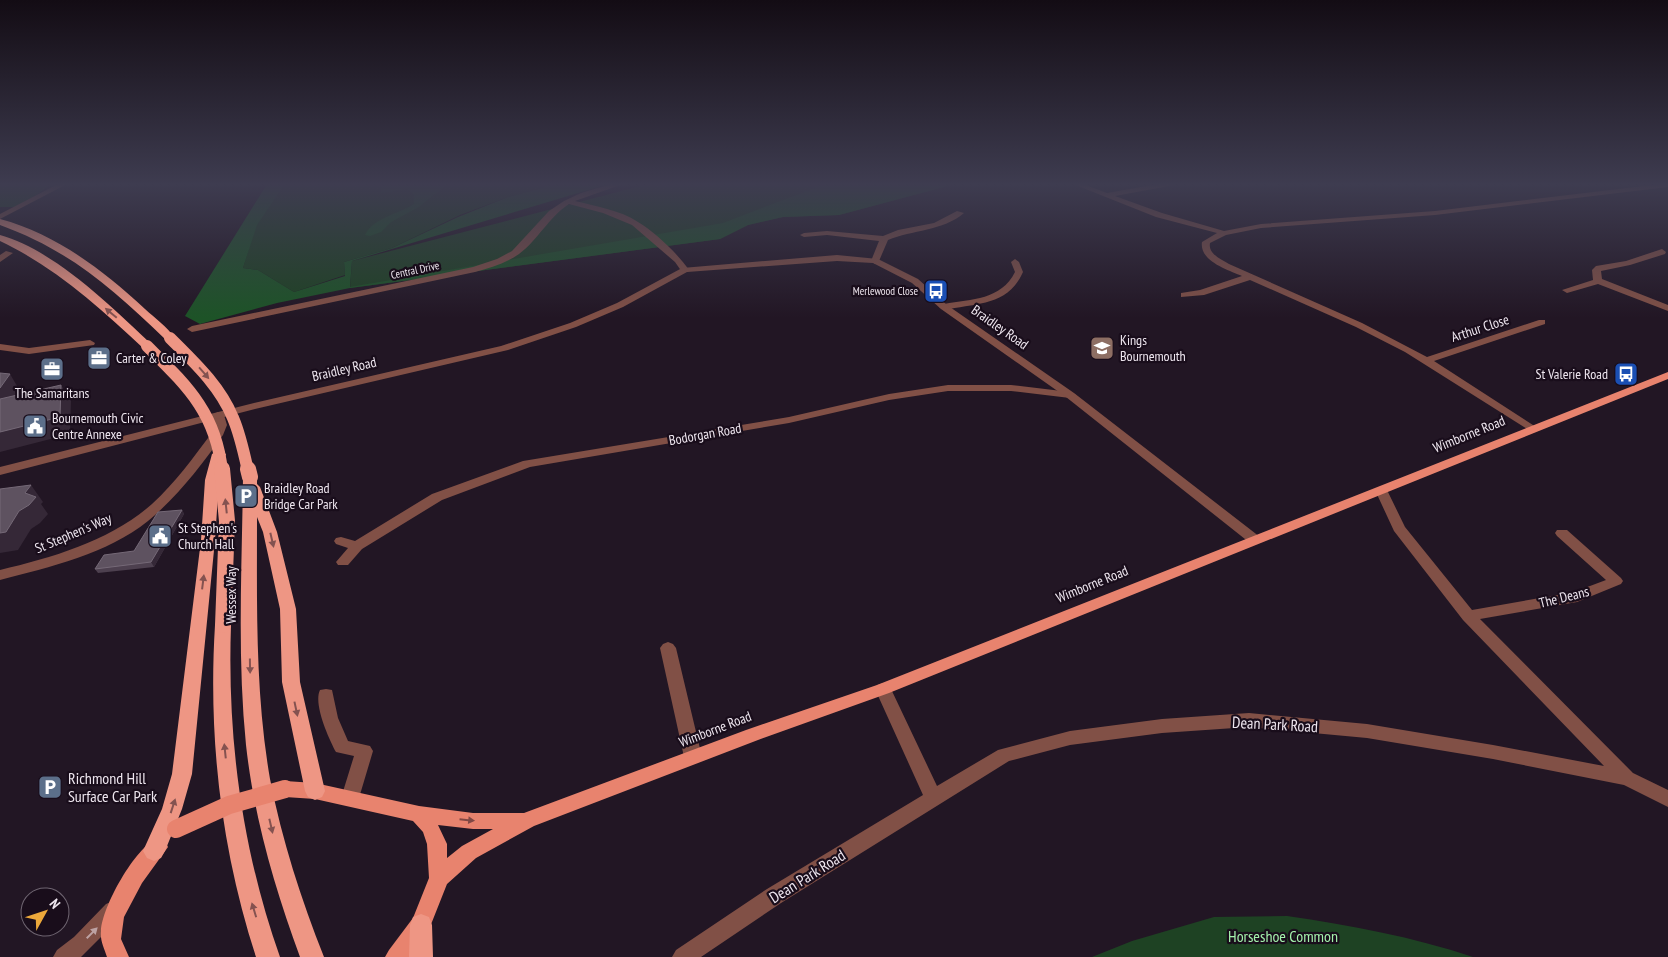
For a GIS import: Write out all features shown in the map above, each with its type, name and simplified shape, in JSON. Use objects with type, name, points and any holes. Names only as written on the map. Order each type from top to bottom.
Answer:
[{"type":"highway","name":"Wessex Way","points":[[18,229],[65,251],[95,272],[170,338],[213,384],[226,403],[238,430],[250,477],[249,668],[253,717],[265,800],[284,882],[312,957]]},
{"type":"highway","name":"Wessex Way","points":[[2,238],[35,256],[72,282],[147,346],[189,388],[212,425],[220,449],[227,521],[220,689],[228,779],[248,890],[268,957]]},
{"type":"highway","points":[[154,851],[172,809],[182,774],[208,540],[212,480],[220,449]]},
{"type":"highway","points":[[250,477],[270,532],[288,609],[290,682],[315,791]]},
{"type":"highway","points":[[421,925],[421,957]]},
{"type":"main road","name":"Wimborne Road","points":[[439,878],[468,852],[527,820],[883,689],[1668,375]]},
{"type":"main road","name":"Wimborne Road","points":[[118,957],[110,937],[118,906],[129,885],[154,851],[176,829],[215,809],[254,796],[285,789],[315,791],[419,814],[473,821],[527,820]]},
{"type":"main road","points":[[396,957],[421,925],[439,878],[438,844],[430,827],[419,814]]},
{"type":"street","name":"Central Drive","points":[[192,329],[474,269],[507,258],[524,246],[539,229]]},
{"type":"street","points":[[641,229],[678,260],[685,270]]},
{"type":"street","points":[[804,235],[826,233],[884,239],[901,232],[918,229]]},
{"type":"street","points":[[1208,229],[1224,233]]},
{"type":"street","points":[[1246,229],[1224,233],[1206,242],[1205,248],[1214,259],[1249,277],[1359,325],[1427,360],[1532,429]]},
{"type":"street","points":[[875,261],[884,239]]},
{"type":"street","points":[[1598,280],[1596,270],[1599,268],[1627,263],[1662,252]]},
{"type":"street","points":[[0,258],[9,253]]},
{"type":"street","name":"Braidley Road","points":[[0,470],[218,415],[504,348],[573,325],[620,305],[685,270],[837,258],[875,261],[915,281],[944,307],[1070,395],[1255,540]]},
{"type":"street","points":[[944,307],[999,296],[1014,283],[1019,272],[1015,262]]},
{"type":"street","points":[[1184,295],[1201,293],[1249,277]]},
{"type":"street","points":[[1567,290],[1598,280],[1668,308]]},
{"type":"street","name":"Arthur Close","points":[[1427,360],[1542,322]]},
{"type":"street","points":[[0,347],[29,351],[75,343],[90,343]]},
{"type":"street","name":"Bodorgan Road","points":[[343,562],[357,546],[438,497],[527,464],[789,420],[889,397],[948,388],[1011,388],[1070,395]]},
{"type":"street","name":"St Stephen's Way","points":[[0,575],[36,566],[111,537],[157,507],[217,435],[221,425],[218,415]]},
{"type":"street","name":"Dean Park Road","points":[[1381,490],[1399,528],[1468,616],[1627,778]]},
{"type":"street","name":"The Deans","points":[[1468,616],[1577,597],[1616,581],[1562,533]]},
{"type":"street","points":[[341,541],[357,546]]},
{"type":"street","points":[[668,648],[694,757]]},
{"type":"street","points":[[883,689],[933,797]]},
{"type":"street","points":[[326,695],[330,718],[342,747],[364,751],[350,798]]},
{"type":"street","name":"Dean Park Road","points":[[683,957],[774,896],[1004,755],[1070,738],[1162,726],[1249,720],[1367,731],[1493,752],[1627,778],[1668,799]]},
{"type":"street","points":[[64,957],[82,944],[118,906]]},
{"type":"green space","points":[[239,229],[256,229],[243,268],[258,270],[294,292],[345,276],[344,262],[392,248],[433,229],[460,229],[352,261],[350,287],[690,229],[741,229],[720,239],[350,288],[277,303],[200,324],[185,316]]},
{"type":"green space","points":[[255,229],[432,229],[392,248],[344,262],[345,275],[294,292],[258,270],[243,268]]},
{"type":"green space","points":[[369,229],[384,229],[370,236],[365,235]]},
{"type":"green space","points":[[476,229],[741,229],[720,239],[350,288],[352,261]]},
{"type":"green space","name":"Horseshoe Common","points":[[1287,916],[1381,932],[1473,957],[1092,957],[1132,941],[1214,917]]},
{"type":"building","points":[[0,373],[10,374],[0,388]]},
{"type":"building","points":[[61,385],[60,417],[0,432],[0,399]]},
{"type":"building","points":[[31,485],[25,493],[36,497],[29,505],[19,511],[6,532],[0,533],[0,489]]},
{"type":"building","name":"St Stephen's Church Hall","points":[[182,510],[151,562],[95,569],[104,555],[134,551],[158,512]]},
{"type":"place","name":"Merlewood Close","points":[[936,291]]},
{"type":"place","name":"Kings Bournemouth","points":[[1102,348]]},
{"type":"place","name":"Carter & Coley","points":[[99,358]]},
{"type":"place","name":"The Samaritans","points":[[52,369]]},
{"type":"place","name":"St Valerie Road","points":[[1626,374]]},
{"type":"place","name":"Bournemouth Civic Centre Annexe","points":[[35,426]]},
{"type":"place","name":"Braidley Road Bridge Car Park","points":[[246,496]]},
{"type":"place","name":"St Stephen's Church Hall","points":[[160,536]]},
{"type":"place","name":"Richmond Hill Surface Car Park","points":[[50,787]]}]
